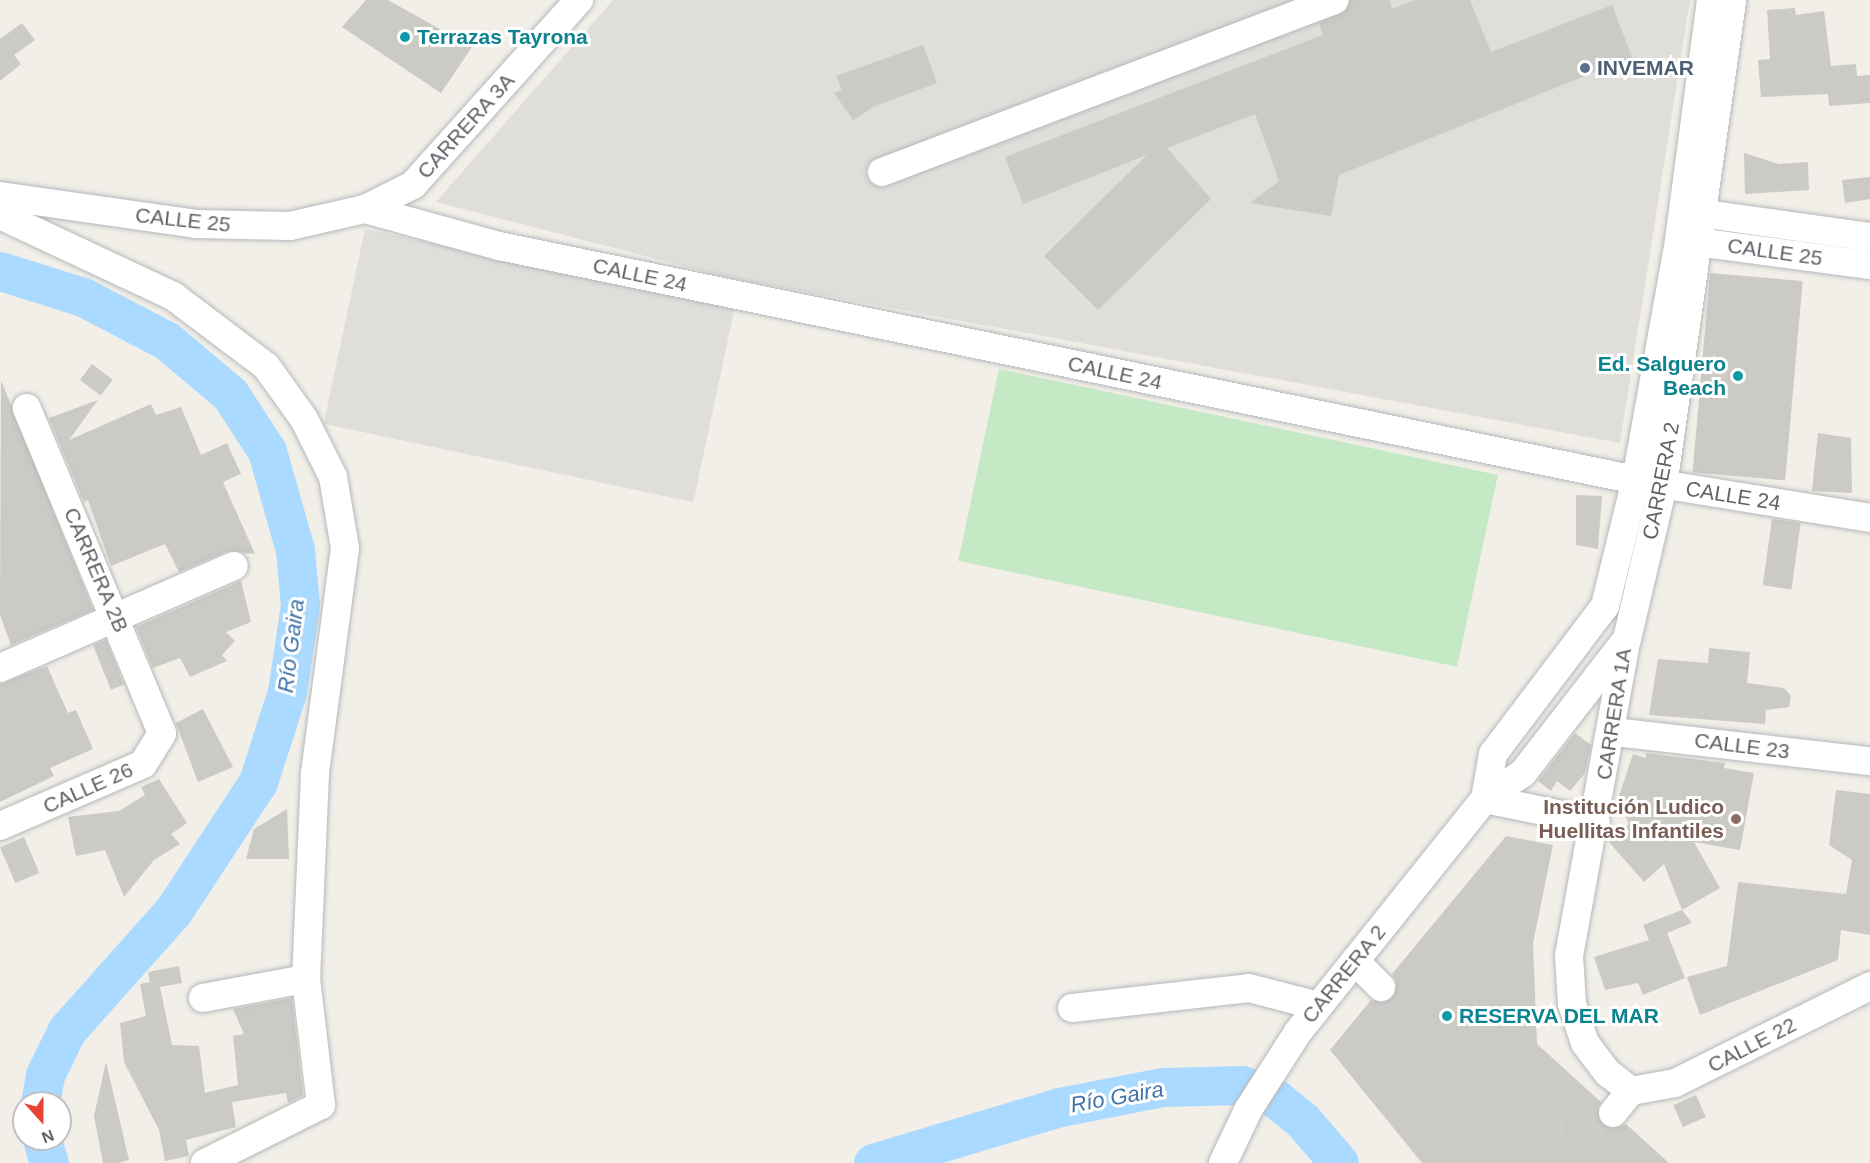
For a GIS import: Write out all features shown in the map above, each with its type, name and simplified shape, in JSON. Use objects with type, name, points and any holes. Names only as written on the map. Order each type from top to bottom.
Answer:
[{"type":"street","name":"CARRERA 3A","points":[[365,209],[413,185],[579,0]]},
{"type":"street","points":[[882,172],[1334,0]]},
{"type":"street","name":"CARRERA 2","points":[[1223,1163],[1248,1110],[1298,1032],[1318,1006],[1485,799],[1523,773],[1627,639],[1689,241],[1711,0]]},
{"type":"street","name":"CARRERA 2","points":[[1692,212],[1732,0]]},
{"type":"street","name":"CALLE 25","points":[[0,196],[196,224],[290,226],[365,209]]},
{"type":"street","name":"CALLE 24","points":[[365,209],[499,246],[1650,483],[1870,518]]},
{"type":"street","name":"CALLE 25","points":[[1692,212],[1870,237]]},
{"type":"street","points":[[0,215],[173,296],[266,366],[304,419],[333,477],[345,548],[315,774],[306,979],[321,1105],[205,1163]]},
{"type":"street","name":"CALLE 25","points":[[1689,241],[1870,265]]},
{"type":"street","name":"CARRERA 2B","points":[[27,408],[117,617],[162,733]]},
{"type":"street","name":"CARRERA 2","points":[[1485,799],[1493,754],[1605,606],[1650,483]]},
{"type":"street","points":[[1,664],[234,566]]},
{"type":"street","name":"CARRERA 1A","points":[[1605,606],[1627,639],[1614,732],[1569,955],[1572,1004],[1586,1043],[1608,1073],[1631,1090]]},
{"type":"street","name":"CALLE 23","points":[[1614,732],[1870,761]]},
{"type":"street","name":"CALLE 26","points":[[0,826],[143,764],[162,733]]},
{"type":"street","points":[[1485,799],[1596,822]]},
{"type":"street","points":[[1355,961],[1382,987]]},
{"type":"street","points":[[203,998],[306,979]]},
{"type":"street","name":"CALLE 22","points":[[1631,1090],[1675,1083],[1870,986]]},
{"type":"street","points":[[1072,1008],[1250,988],[1318,1006]]},
{"type":"street","points":[[1613,1113],[1631,1090]]},
{"type":"shaded area","points":[[613,0],[1690,0],[1620,443],[730,278],[436,202]]},
{"type":"shaded area","points":[[365,229],[735,308],[693,502],[324,424]]},
{"type":"green space","points":[[999,369],[1498,475],[1457,667],[958,561]]},
{"type":"building","name":"Terrazas Tayrona","points":[[366,0],[388,0],[472,47],[441,93],[342,27]]},
{"type":"building","points":[[1350,0],[1390,0],[1392,9],[1414,0],[1470,0],[1491,52],[1612,5],[1632,57],[1339,175],[1331,216],[1250,203],[1279,181],[1255,114],[1167,148],[1211,199],[1098,310],[1044,256],[1147,155],[1023,204],[1005,157],[1323,35],[1319,23],[1346,11]]},
{"type":"building","points":[[1795,8],[1796,15],[1824,11],[1831,66],[1856,64],[1857,76],[1870,75],[1870,103],[1829,106],[1828,94],[1761,97],[1758,60],[1770,59],[1767,10]]},
{"type":"building","points":[[22,23],[35,40],[14,55],[21,64],[0,81],[0,39]]},
{"type":"building","points":[[923,45],[937,83],[875,106],[853,120],[834,93],[842,90],[836,76]]},
{"type":"building","points":[[1744,153],[1779,164],[1808,162],[1809,190],[1745,194]]},
{"type":"building","points":[[1870,177],[1870,199],[1845,203],[1842,180]]},
{"type":"building","name":"Ed. Salguero Beach","points":[[1710,273],[1803,281],[1785,480],[1693,472]]},
{"type":"building","points":[[92,364],[113,380],[101,396],[80,380]]},
{"type":"building","points":[[1,380],[93,610],[11,645],[0,615]]},
{"type":"building","points":[[98,400],[69,440],[151,404],[156,415],[181,407],[201,455],[227,443],[241,474],[223,482],[255,554],[228,551],[179,572],[165,544],[111,566],[88,500],[84,502],[49,418]]},
{"type":"building","points":[[1818,433],[1851,438],[1852,493],[1812,491]]},
{"type":"building","points":[[1576,495],[1602,496],[1598,549],[1576,545]]},
{"type":"building","points":[[1772,519],[1801,523],[1791,589],[1763,585]]},
{"type":"building","points":[[241,581],[251,622],[226,632],[235,641],[222,655],[227,661],[190,677],[180,658],[153,668],[136,627]]},
{"type":"building","points":[[106,640],[124,685],[111,690],[93,645]]},
{"type":"building","points":[[1709,648],[1750,652],[1747,683],[1784,688],[1791,696],[1789,707],[1766,710],[1765,724],[1649,715],[1658,659],[1708,663]]},
{"type":"building","points":[[47,666],[68,713],[76,710],[93,749],[50,768],[54,776],[0,802],[0,684]]},
{"type":"building","points":[[203,709],[233,767],[198,782],[176,723]]},
{"type":"building","points":[[1575,733],[1591,745],[1585,773],[1570,791],[1557,781],[1551,791],[1538,781]]},
{"type":"building","points":[[1646,753],[1725,763],[1724,768],[1754,773],[1740,850],[1694,842],[1720,888],[1682,910],[1664,864],[1644,882],[1609,842],[1629,824],[1618,799],[1633,754],[1646,758]]},
{"type":"building","points":[[159,779],[187,823],[171,834],[180,844],[154,860],[124,897],[105,850],[76,856],[68,817],[119,811],[145,795],[141,787]]},
{"type":"building","points":[[1836,790],[1870,794],[1870,935],[1841,930],[1838,960],[1700,1015],[1687,977],[1727,966],[1738,882],[1846,894],[1852,860],[1829,845]]},
{"type":"building","points":[[287,809],[289,859],[246,859],[254,829]]},
{"type":"building","name":"RESERVA DEL MAR","points":[[1506,836],[1553,845],[1533,943],[1537,1044],[1601,1102],[1597,1111],[1602,1125],[1611,1129],[1626,1124],[1669,1163],[1422,1163],[1330,1050],[1371,1000],[1385,1003],[1393,998],[1397,983],[1392,974]]},
{"type":"building","points":[[24,837],[39,873],[15,883],[0,847]]},
{"type":"building","points":[[1682,910],[1692,923],[1667,933],[1685,978],[1643,995],[1638,983],[1605,990],[1594,957],[1649,940],[1643,925]]},
{"type":"building","points":[[179,966],[182,983],[160,987],[172,1045],[199,1046],[205,1093],[238,1085],[233,1036],[244,1034],[233,1009],[292,998],[303,1095],[288,1103],[286,1093],[232,1102],[236,1127],[186,1140],[189,1156],[165,1161],[159,1130],[124,1062],[120,1023],[146,1016],[140,984],[150,982],[148,972]]},
{"type":"building","points":[[106,1062],[129,1160],[118,1163],[103,1163],[94,1116]]},
{"type":"building","points":[[1696,1095],[1706,1117],[1683,1127],[1673,1105]]},
{"type":"waterway","name":"Río Gaira","points":[[0,271],[83,297],[167,341],[230,394],[267,451],[295,550],[300,605],[287,692],[258,782],[174,910],[67,1030],[45,1075],[42,1091]]},
{"type":"waterway","name":"Río Gaira","points":[[873,1163],[1060,1107],[1163,1087],[1242,1085],[1276,1099],[1303,1121],[1339,1163]]},
{"type":"waterway","name":"Río Gaira","points":[[46,1151],[49,1163]]},
{"type":"tunnel","points":[[1381,987],[1443,1053],[1511,1115],[1536,1129],[1579,1132],[1613,1113]]},
{"type":"place","name":"Terrazas Tayrona","points":[[405,37]]},
{"type":"place","name":"INVEMAR","points":[[1585,68]]},
{"type":"place","name":"Ed. Salguero Beach","points":[[1738,376]]},
{"type":"place","name":"Institución Ludico Huellitas Infantiles","points":[[1736,819]]},
{"type":"place","name":"RESERVA DEL MAR","points":[[1447,1016]]}]
